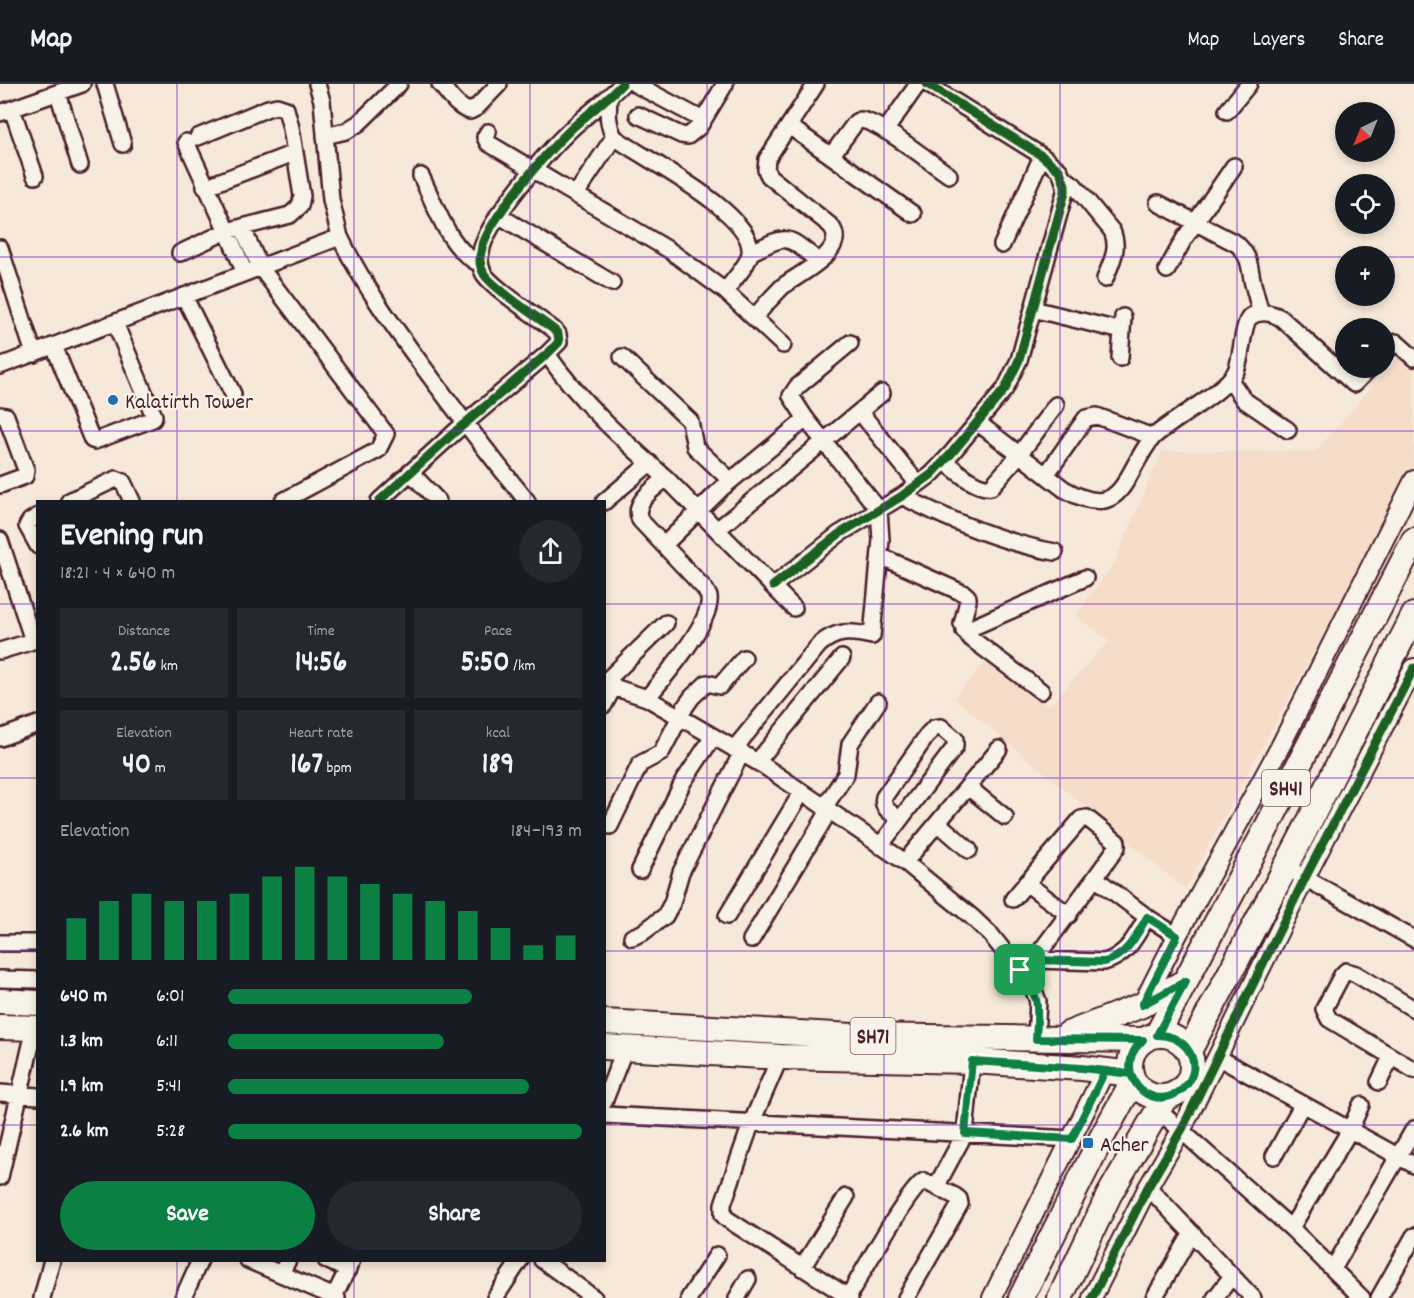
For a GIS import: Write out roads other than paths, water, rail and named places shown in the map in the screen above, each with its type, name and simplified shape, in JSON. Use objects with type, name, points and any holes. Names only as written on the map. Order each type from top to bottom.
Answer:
[{"type":"main road","name":"SH41","points":[[1021,1298],[1132,1078],[1130,1059],[1133,1052],[1150,1038],[1186,981],[1414,540]]},
{"type":"main road","name":"SH41","points":[[1060,1298],[1109,1195],[1162,1104],[1179,1092],[1189,1081],[1193,1066],[1189,1052],[1295,873],[1414,615]]},
{"type":"main road","points":[[1045,1039],[1142,1005],[1186,981]]},
{"type":"main road","points":[[0,1001],[36,1002]]},
{"type":"main road","name":"SH71","points":[[606,1022],[853,1036],[1150,1038]]},
{"type":"main road","points":[[0,1027],[36,1028]]},
{"type":"main road","points":[[1150,1038],[1164,1035],[1179,1040],[1189,1052]]},
{"type":"main road","points":[[853,1036],[855,1060]]},
{"type":"main road","name":"SH71","points":[[615,1048],[855,1060],[972,1061],[1105,1071],[1132,1078]]},
{"type":"main road","points":[[1132,1078],[1143,1092],[1158,1098],[1162,1104]]},
{"type":"street","points":[[35,176],[6,111],[82,84]]},
{"type":"street","points":[[105,84],[123,144]]},
{"type":"street","points":[[317,84],[322,101],[331,200],[340,237],[368,290],[465,423],[526,500]]},
{"type":"street","points":[[325,136],[346,131],[359,123],[399,84]]},
{"type":"street","points":[[440,84],[456,102],[465,110],[470,111],[476,108],[499,84]]},
{"type":"street","points":[[380,500],[559,342],[558,334],[485,275],[480,264],[483,244],[498,216],[534,170],[569,131],[609,98],[622,84]]},
{"type":"street","points":[[634,84],[703,120]]},
{"type":"street","points":[[638,115],[688,136],[694,133],[725,84]]},
{"type":"street","points":[[754,318],[784,286],[832,250],[837,239],[836,232],[831,226],[769,176],[766,170],[767,159],[816,84]]},
{"type":"street","points":[[885,131],[918,84]]},
{"type":"street","points":[[773,586],[839,534],[903,496],[944,461],[1005,389],[1013,375],[1034,309],[1065,192],[1063,177],[1060,171],[1042,156],[927,84]]},
{"type":"street","points":[[1227,111],[1249,84]]},
{"type":"street","points":[[58,93],[81,165]]},
{"type":"street","points":[[609,98],[608,120],[614,136],[723,208],[742,229],[750,252],[747,261],[725,291]]},
{"type":"street","points":[[180,253],[227,231],[290,214],[300,206],[302,196],[286,109],[277,106],[192,140],[205,187],[227,231],[245,273]]},
{"type":"street","points":[[831,156],[856,122],[867,121],[950,176]]},
{"type":"street","points":[[789,126],[913,214]]},
{"type":"street","points":[[488,132],[485,137],[488,143],[669,250],[725,291],[783,345]]},
{"type":"street","points":[[576,194],[614,136]]},
{"type":"street","points":[[205,187],[294,153]]},
{"type":"street","points":[[1002,245],[1042,156]]},
{"type":"street","points":[[1167,270],[1195,222],[1234,165]]},
{"type":"street","points":[[421,176],[455,245],[470,259],[480,264]]},
{"type":"street","points":[[1063,177],[1074,184],[1112,231],[1116,240],[1116,248],[1105,279]]},
{"type":"street","points":[[1158,203],[1237,244],[1244,251],[1250,261],[1252,281],[1261,313]]},
{"type":"street","points":[[498,216],[612,283]]},
{"type":"street","points":[[243,226],[260,267],[386,434],[378,450],[285,500]]},
{"type":"street","points":[[0,366],[340,237]]},
{"type":"street","points":[[750,252],[781,238],[789,239],[818,261]]},
{"type":"street","points":[[0,248],[34,354]]},
{"type":"street","points":[[184,297],[233,394]]},
{"type":"street","points":[[1034,309],[1122,324],[1120,358]]},
{"type":"street","points":[[977,422],[1078,497],[1091,501],[1106,500],[1115,497],[1121,490],[1153,437],[1230,380],[1241,359],[1246,323],[1252,316],[1272,313],[1281,318],[1335,367]]},
{"type":"street","points":[[54,346],[92,440],[95,441],[153,419],[154,416],[115,323]]},
{"type":"street","points":[[632,937],[642,933],[665,916],[672,903],[681,872],[738,751],[819,645],[838,632],[872,636],[882,526],[879,510],[792,400],[793,391],[850,343]]},
{"type":"street","points":[[1395,343],[1414,358]]},
{"type":"street","points":[[547,354],[582,400],[610,429],[666,478],[794,608]]},
{"type":"street","points":[[622,357],[690,421],[692,442],[695,447],[730,480]]},
{"type":"street","points":[[1347,378],[1354,384],[1360,378]]},
{"type":"street","points":[[1230,380],[1244,400],[1288,430]]},
{"type":"street","points":[[717,530],[882,393]]},
{"type":"street","points":[[944,461],[985,488],[991,487],[1056,405]]},
{"type":"street","points":[[860,412],[918,484]]},
{"type":"street","points":[[0,415],[6,416],[26,470],[25,476],[0,485]]},
{"type":"street","points":[[1046,475],[1089,416],[1097,416],[1153,437]]},
{"type":"street","points":[[664,545],[730,480],[806,419]]},
{"type":"street","points":[[606,500],[650,463]]},
{"type":"street","points":[[410,472],[437,500]]},
{"type":"street","points":[[648,698],[685,651],[708,607],[708,597],[704,588],[640,520],[637,514],[641,501],[666,478]]},
{"type":"street","points":[[71,500],[116,479],[123,482],[132,500]]},
{"type":"street","points":[[1142,1005],[1280,747],[1414,480]]},
{"type":"street","points":[[903,496],[938,514],[1012,541],[1055,552]]},
{"type":"street","points":[[36,517],[27,526],[36,542]]},
{"type":"street","points":[[0,540],[33,641],[0,651]]},
{"type":"street","points":[[880,556],[968,597],[962,624],[964,631],[976,644],[1041,692]]},
{"type":"street","points":[[964,631],[1085,578]]},
{"type":"street","points":[[666,623],[608,685],[648,698],[757,762],[905,862],[972,917],[991,935],[1020,970],[1033,988],[1038,1001],[1045,1039]]},
{"type":"street","points":[[610,826],[640,764],[661,753],[685,707],[708,683],[720,686],[744,658]]},
{"type":"street","points":[[757,762],[842,658]]},
{"type":"street","points":[[1092,1298],[1148,1187],[1182,1130],[1217,1057],[1295,873],[1414,668]]},
{"type":"street","points":[[751,940],[827,810],[846,774],[850,744],[878,702]]},
{"type":"street","points":[[0,738],[36,725]]},
{"type":"street","points":[[880,846],[955,747],[955,739],[941,727],[934,728],[928,734],[884,796],[885,808],[900,819]]},
{"type":"street","points":[[640,870],[683,782],[713,737]]},
{"type":"street","points":[[905,862],[999,749]]},
{"type":"street","points":[[968,787],[1005,817]]},
{"type":"street","points":[[727,916],[802,792]]},
{"type":"street","points":[[1013,899],[1081,819],[1087,818],[1117,842],[1117,847],[1069,915],[1034,960],[1020,970]]},
{"type":"street","points":[[938,823],[969,850]]},
{"type":"street","points":[[1295,873],[1414,939]]},
{"type":"street","points":[[1095,878],[1147,917],[1177,936]]},
{"type":"street","points":[[1026,883],[1069,915]]},
{"type":"street","points":[[1034,960],[1104,962],[1115,959],[1126,951],[1147,917]]},
{"type":"street","points":[[0,943],[36,943]]},
{"type":"street","points":[[1414,1009],[1356,974],[1346,971],[1324,1010],[1329,1019],[1414,1070]]},
{"type":"street","points":[[0,979],[36,980]]},
{"type":"street","points":[[0,1177],[36,1028]]},
{"type":"street","points":[[606,1092],[615,1048]]},
{"type":"street","points":[[780,1057],[751,1124],[723,1204],[723,1215],[849,1298],[918,1183],[924,1180],[937,1185],[956,1196],[960,1204],[906,1298]]},
{"type":"street","points":[[1217,1057],[1414,1165]]},
{"type":"street","points":[[1379,1082],[1391,1057]]},
{"type":"street","points":[[937,1185],[965,1133],[972,1061]]},
{"type":"street","points":[[992,1298],[1105,1071]]},
{"type":"street","points":[[0,1093],[36,1096]]},
{"type":"street","points":[[1162,1104],[1182,1130],[1291,1228],[1362,1298]]},
{"type":"street","points":[[1274,1156],[1302,1105]]},
{"type":"street","points":[[1291,1228],[1350,1130],[1361,1105]]},
{"type":"street","points":[[606,1115],[1072,1139]]},
{"type":"street","points":[[1333,1269],[1414,1129]]},
{"type":"street","points":[[1148,1187],[1253,1298]]},
{"type":"street","points":[[802,1268],[846,1197]]},
{"type":"street","points":[[1154,1298],[1192,1233]]},
{"type":"street","points":[[1379,1298],[1414,1236]]},
{"type":"street","points":[[689,1298],[717,1255]]},
{"type":"street","points":[[42,1298],[51,1262]]},
{"type":"street","points":[[183,1298],[199,1262]]},
{"type":"street","points":[[253,1262],[281,1274],[302,1291],[335,1298],[350,1265]]},
{"type":"street","points":[[281,1274],[287,1262]]},
{"type":"street","points":[[495,1298],[519,1262]]},
{"type":"street","points":[[545,1262],[591,1297]]},
{"type":"street","points":[[1215,1298],[1232,1276]]},
{"type":"street","points":[[737,1298],[748,1279]]},
{"type":"place","name":"Kalatirth Tower","points":[[113,400]]},
{"type":"place","name":"Acher","points":[[1088,1143]]}]
